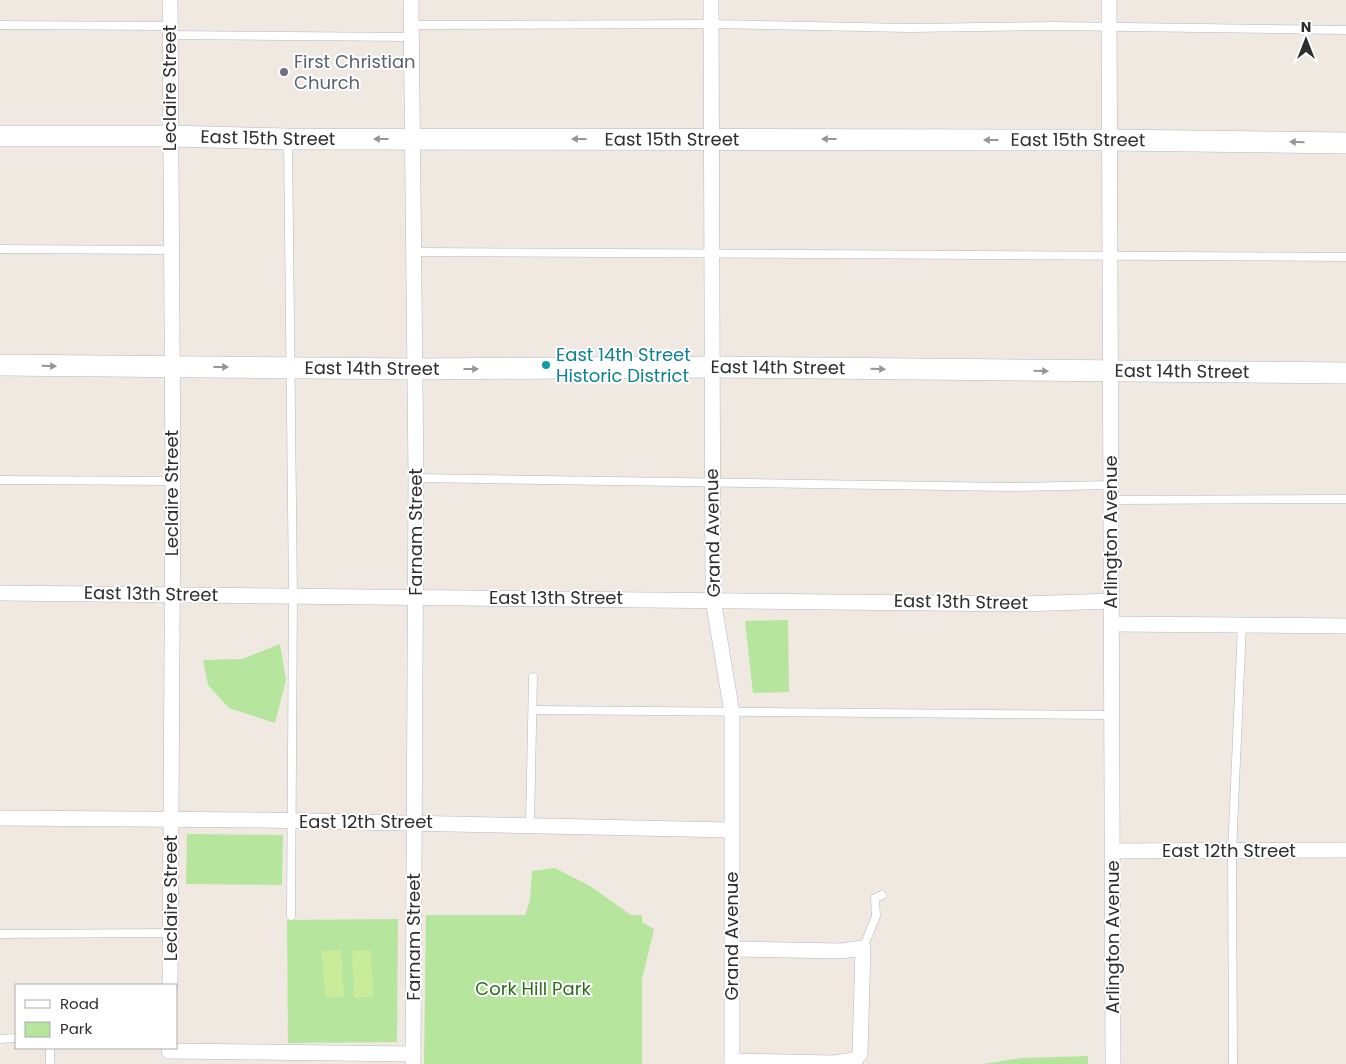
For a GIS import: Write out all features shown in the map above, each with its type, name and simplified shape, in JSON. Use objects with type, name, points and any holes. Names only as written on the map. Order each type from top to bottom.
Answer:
[{"type":"street","name":"Leclaire Street","points":[[170,0],[173,481],[170,984]]},
{"type":"street","name":"Farnam Street","points":[[412,0],[416,252],[413,1059]]},
{"type":"street","name":"Grand Avenue","points":[[711,0],[713,599],[732,713],[732,1062]]},
{"type":"street","name":"Arlington Avenue","points":[[1109,0],[1112,256],[1110,485],[1112,500],[1113,1064]]},
{"type":"street","name":"East 15th Street","points":[[0,136],[170,136],[288,139],[1110,140],[1346,143]]},
{"type":"street","name":"East 14th Street","points":[[0,365],[416,369],[711,367],[1346,373]]},
{"type":"street","name":"East 13th Street","points":[[0,593],[713,599],[1022,604],[1112,601]]},
{"type":"street","points":[[1112,624],[1346,626]]},
{"type":"street","name":"East 12th Street","points":[[0,818],[414,822],[732,830]]},
{"type":"street","name":"East 12th Street","points":[[1112,851],[1232,852],[1346,850]]},
{"type":"street","points":[[732,1062],[833,1063],[855,1060],[860,1054],[863,948],[841,950],[733,949]]},
{"type":"street","points":[[169,1054],[295,1059],[413,1059]]},
{"type":"lane","points":[[0,26],[171,30],[411,31],[711,24],[909,28],[1108,26],[1346,30]]},
{"type":"lane","points":[[288,139],[293,596],[291,916]]},
{"type":"lane","points":[[0,250],[172,250]]},
{"type":"lane","points":[[416,252],[1346,257]]},
{"type":"lane","points":[[416,478],[1011,488],[1110,485]]},
{"type":"lane","points":[[0,480],[173,481]]},
{"type":"lane","points":[[1112,500],[1346,499]]},
{"type":"lane","points":[[1233,1064],[1232,852],[1242,625]]},
{"type":"lane","points":[[530,825],[533,676]]},
{"type":"lane","points":[[533,710],[1111,715]]},
{"type":"lane","points":[[863,948],[876,916],[875,898],[882,895]]},
{"type":"lane","points":[[0,934],[171,933]]},
{"type":"lane","points":[[0,1039],[15,1038]]},
{"type":"lane","points":[[50,1049],[50,1064]]},
{"type":"green space","points":[[788,620],[789,692],[753,693],[745,621]]},
{"type":"green space","points":[[280,644],[286,680],[275,723],[229,708],[208,685],[203,660],[242,659]]},
{"type":"green space","points":[[187,834],[283,835],[282,885],[186,884]]},
{"type":"green space","name":"Cork Hill Park","points":[[555,868],[590,886],[631,915],[642,915],[642,922],[654,929],[642,979],[642,1064],[424,1064],[426,915],[525,915],[530,900],[532,871]]},
{"type":"green space","points":[[398,919],[397,1042],[288,1043],[287,920]]},
{"type":"green space","points":[[341,950],[344,997],[325,998],[322,951]]},
{"type":"green space","points":[[371,950],[373,997],[354,998],[352,951]]},
{"type":"green space","points":[[1088,1056],[1088,1064],[983,1064],[1022,1058]]},
{"type":"place","name":"First Christian Church","points":[[284,72]]},
{"type":"place","name":"East 14th Street Historic District","points":[[546,365]]}]
